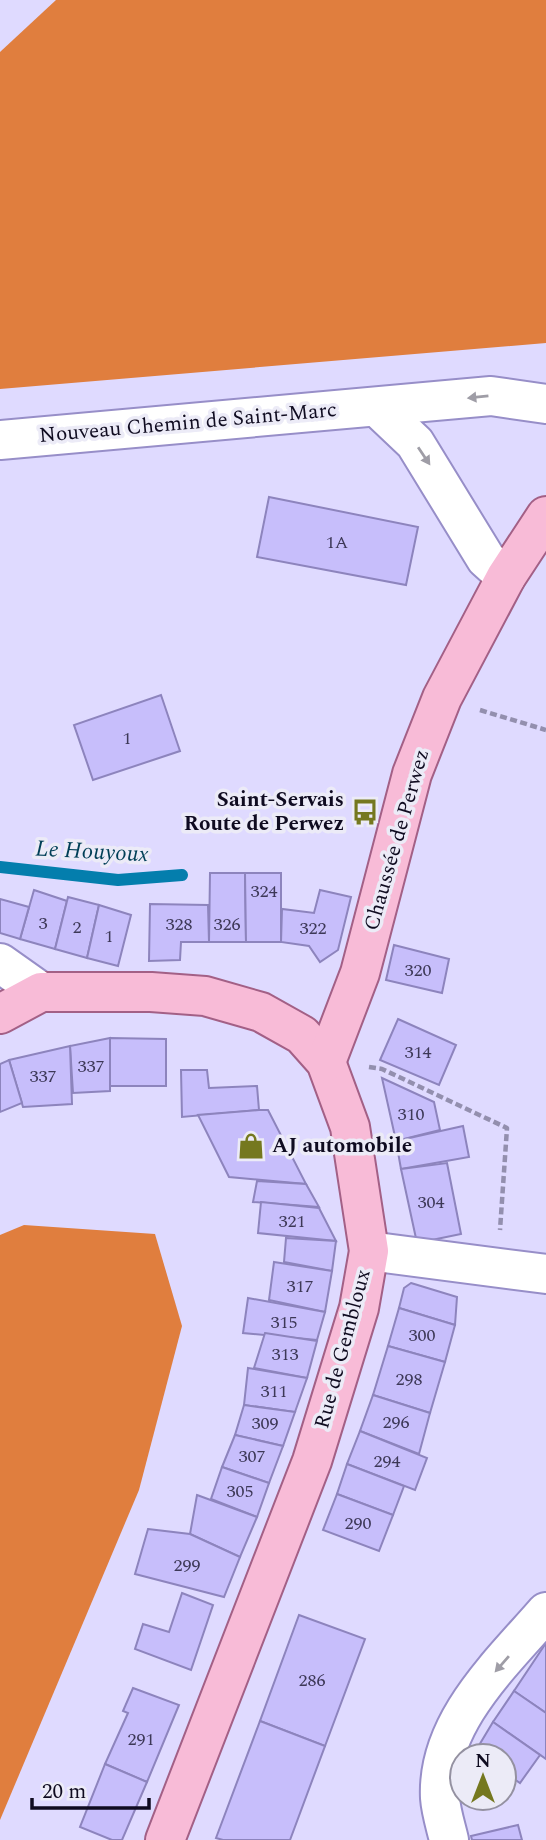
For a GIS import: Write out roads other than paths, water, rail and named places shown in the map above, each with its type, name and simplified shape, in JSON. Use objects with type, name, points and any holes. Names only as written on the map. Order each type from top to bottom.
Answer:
[{"type":"main road","name":"Chaussée de Perwez","points":[[326,1062],[360,973],[412,774],[442,698],[506,577],[546,516]]},
{"type":"main road","name":"Rue de Gembloux","points":[[0,1014],[41,992],[150,992],[205,996],[261,1012],[302,1035],[326,1062],[350,1127],[369,1251],[359,1308],[312,1461],[165,1840]]},
{"type":"street","name":"Nouveau Chemin de Saint-Marc","points":[[0,440],[491,396],[546,404]]},
{"type":"street","points":[[377,407],[415,443],[486,559],[506,577]]},
{"type":"street","points":[[0,963],[41,992]]},
{"type":"street","points":[[369,1251],[498,1270],[546,1274]]},
{"type":"street","points":[[449,1840],[440,1797],[449,1739],[483,1686],[546,1612]]},
{"type":"waterway","name":"Le Houyoux","points":[[0,867],[118,880],[182,875]]},
{"type":"place","name":"Saint-Servais Route de Perwez","points":[[365,812]]},
{"type":"place","name":"AJ automobile","points":[[251,1146]]}]
